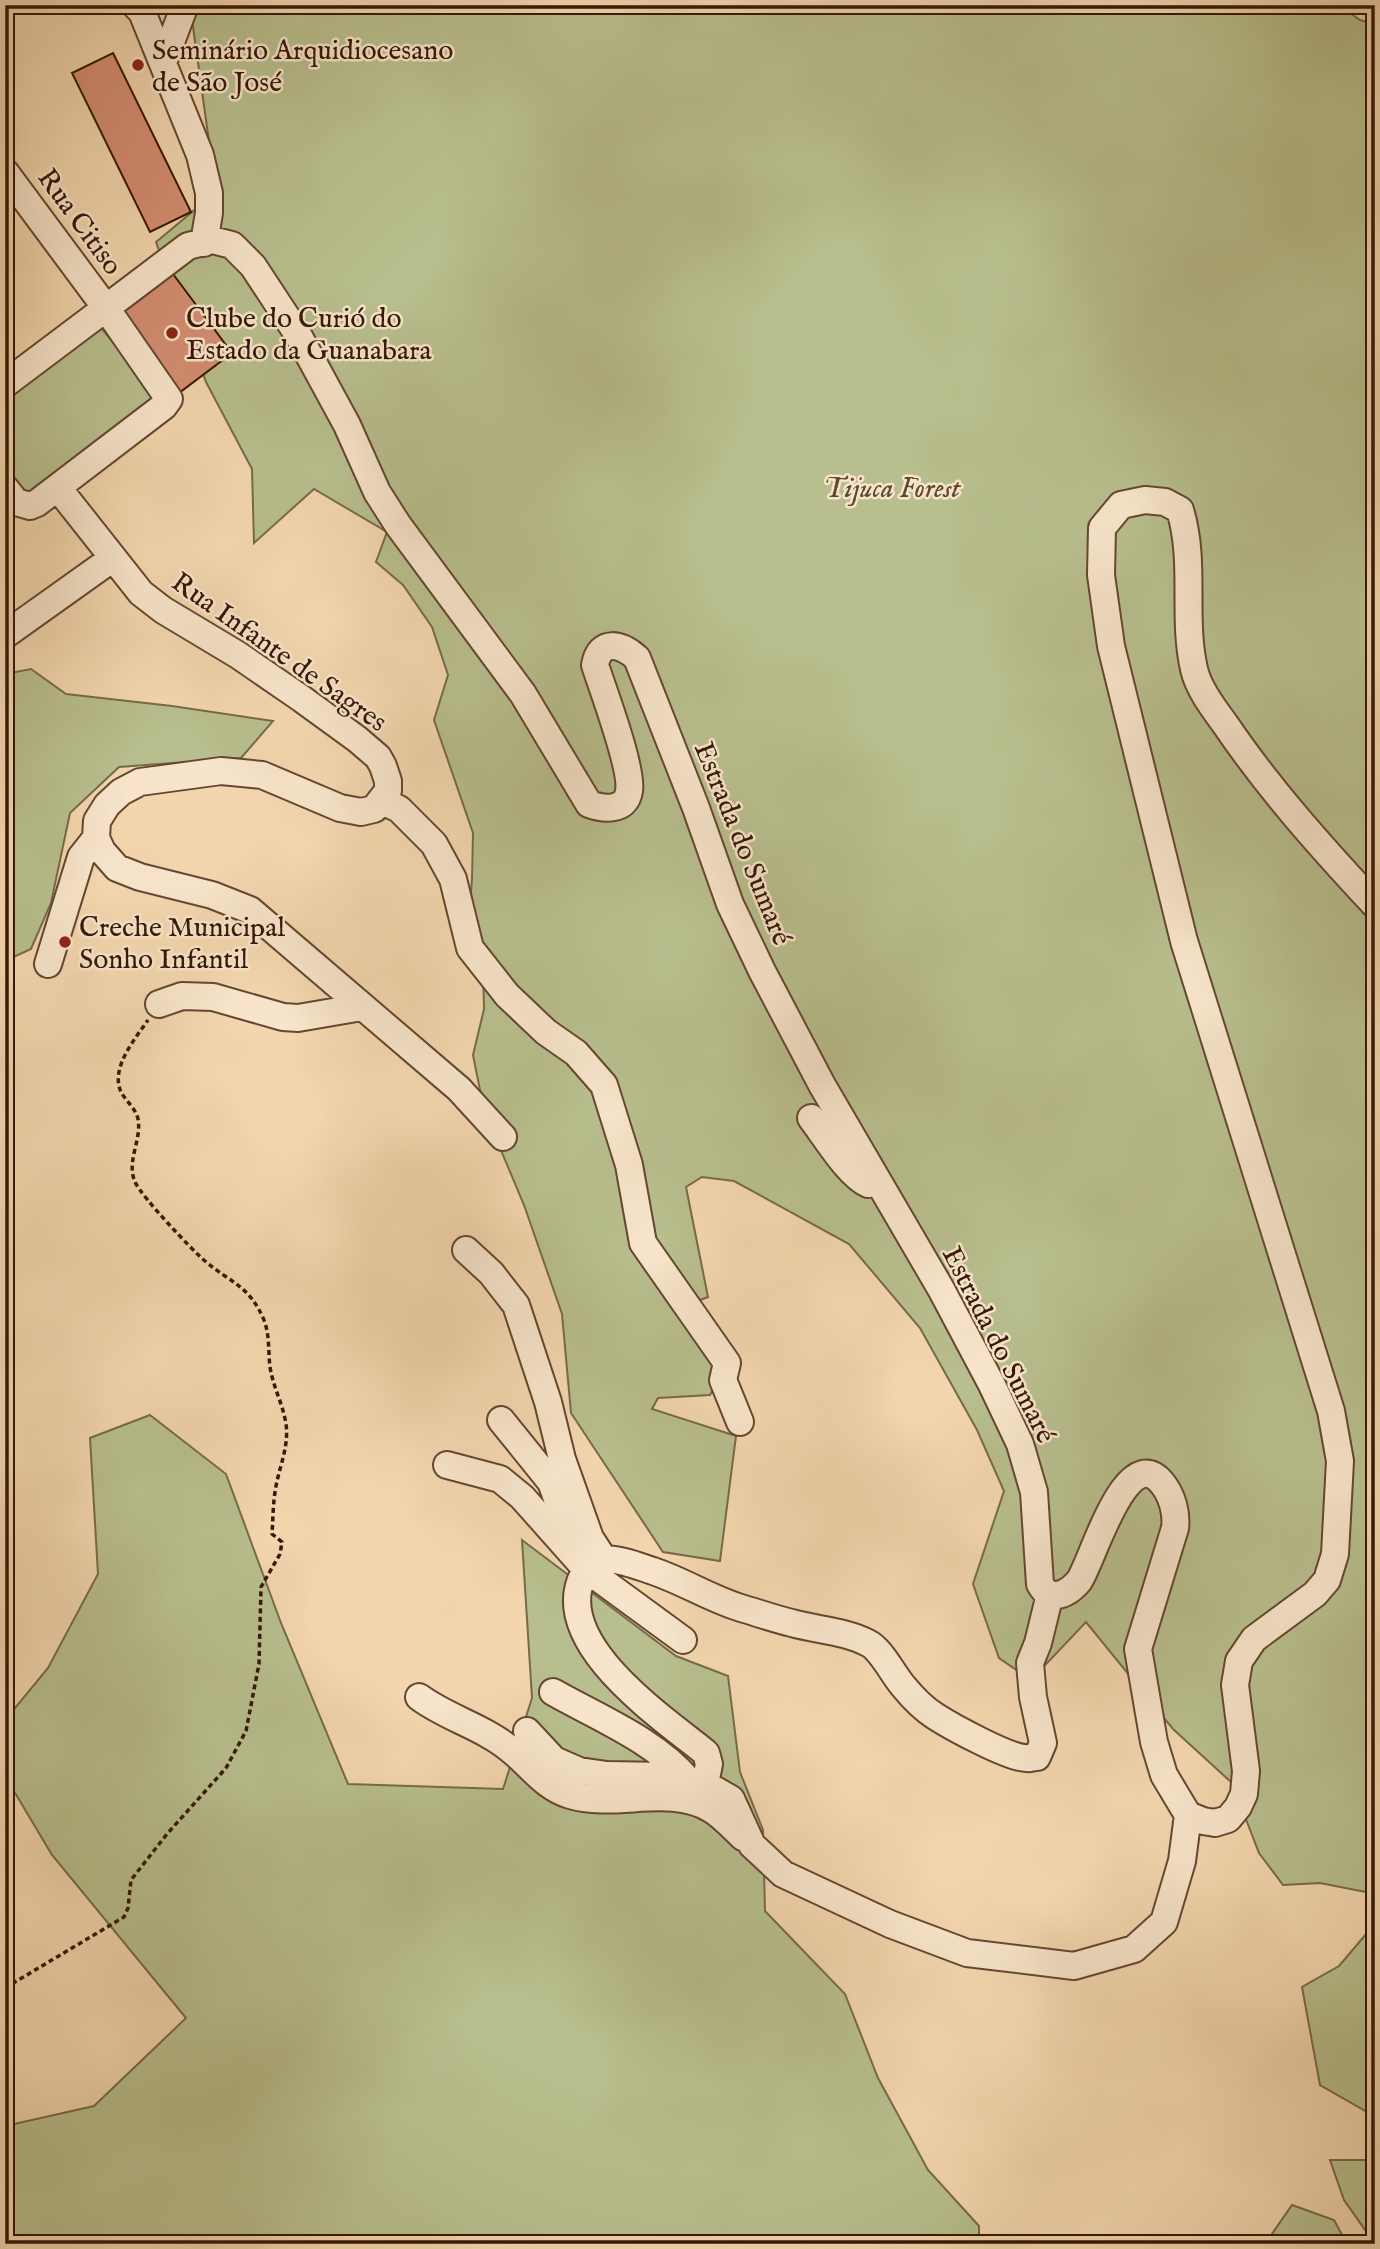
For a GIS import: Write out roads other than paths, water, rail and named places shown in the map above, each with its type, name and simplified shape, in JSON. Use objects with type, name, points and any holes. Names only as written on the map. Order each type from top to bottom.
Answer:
[{"type":"street","points":[[5,384],[188,246],[204,243],[209,193],[200,155],[142,12],[135,5]]},
{"type":"street","points":[[163,63],[185,5]]},
{"type":"street","name":"Rua Citiso","points":[[5,172],[106,308],[169,400],[58,488]]},
{"type":"street","name":"Estrada do Sumaré","points":[[204,243],[212,240],[232,245],[253,266],[298,332],[347,425],[377,492],[398,525],[523,694],[589,804],[604,809],[625,801],[629,791],[628,771],[595,664],[597,656],[606,647],[616,645],[626,648],[637,658],[696,808],[730,904],[768,983],[822,1085],[947,1301],[1020,1444],[1034,1492],[1041,1584],[1043,1591],[1050,1594]]},
{"type":"street","points":[[5,488],[16,502],[30,506],[58,488]]},
{"type":"street","name":"Rua Infante de Sagres","points":[[58,488],[141,593],[163,611],[238,655],[372,751],[383,766],[388,781],[388,791],[382,801]]},
{"type":"street","points":[[1188,1815],[1215,1823],[1228,1819],[1244,1794],[1247,1771],[1235,1685],[1239,1661],[1254,1639],[1315,1594],[1326,1580],[1335,1554],[1340,1461],[1331,1411],[1184,941],[1111,646],[1101,575],[1102,528],[1121,505],[1145,500],[1165,502],[1180,510],[1184,521],[1191,579],[1188,624],[1194,671],[1214,709],[1242,750],[1375,905]]},
{"type":"street","points":[[5,635],[113,558]]},
{"type":"street","points":[[503,1138],[459,1089],[250,910],[232,902],[117,868],[102,851],[96,838],[97,821],[107,805],[121,792],[140,782],[222,771],[262,775],[340,808],[360,811],[374,809],[382,801],[399,809],[434,844],[453,879],[470,948],[507,995],[546,1032],[576,1053],[604,1085],[629,1165],[643,1242],[727,1363],[723,1380],[740,1422]]},
{"type":"street","points":[[48,964],[81,858],[96,838]]},
{"type":"street","points":[[159,1004],[182,996],[213,997],[270,1014],[298,1018],[362,1007]]},
{"type":"street","points":[[811,1118],[861,1181],[880,1186]]},
{"type":"street","points":[[466,1250],[491,1273],[516,1305],[548,1402],[562,1459],[590,1538],[594,1563],[576,1588],[578,1616],[604,1663],[646,1707],[706,1753],[709,1764],[697,1782]]},
{"type":"street","points":[[419,1697],[437,1710],[478,1729],[511,1749],[531,1771],[550,1786],[584,1798],[623,1800],[661,1797],[694,1800],[714,1810],[783,1874],[890,1924],[967,1953],[1074,1966],[1134,1949],[1164,1922],[1182,1861],[1188,1815],[1164,1774],[1154,1742],[1138,1649],[1177,1514],[1165,1485],[1157,1477],[1143,1474],[1134,1477],[1120,1493],[1081,1578],[1066,1592],[1050,1594],[1038,1643],[1030,1663],[1033,1697],[1043,1743],[1037,1757],[1026,1758],[1016,1756],[933,1715],[904,1687],[870,1643],[830,1630],[794,1624],[738,1608],[659,1573],[594,1563],[561,1510],[551,1482],[501,1420]]},
{"type":"street","points":[[447,1465],[500,1479],[683,1640]]},
{"type":"street","points":[[553,1692],[651,1747],[697,1782],[731,1799],[750,1843]]},
{"type":"street","points":[[527,1731],[554,1760],[579,1771],[607,1775],[666,1776],[697,1782]]},
{"type":"street","points":[[554,1760],[550,1779],[568,1794]]},
{"type":"place","name":"Seminário Arquidiocesano de São José","points":[[138,65]]},
{"type":"place","name":"Clube do Curió do Estado da Guanabara","points":[[172,333]]},
{"type":"place","name":"Creche Municipal Sonho Infantil","points":[[65,942]]},
{"type":"park label","name":"Tijuca Forest","points":[[892,487]]}]
